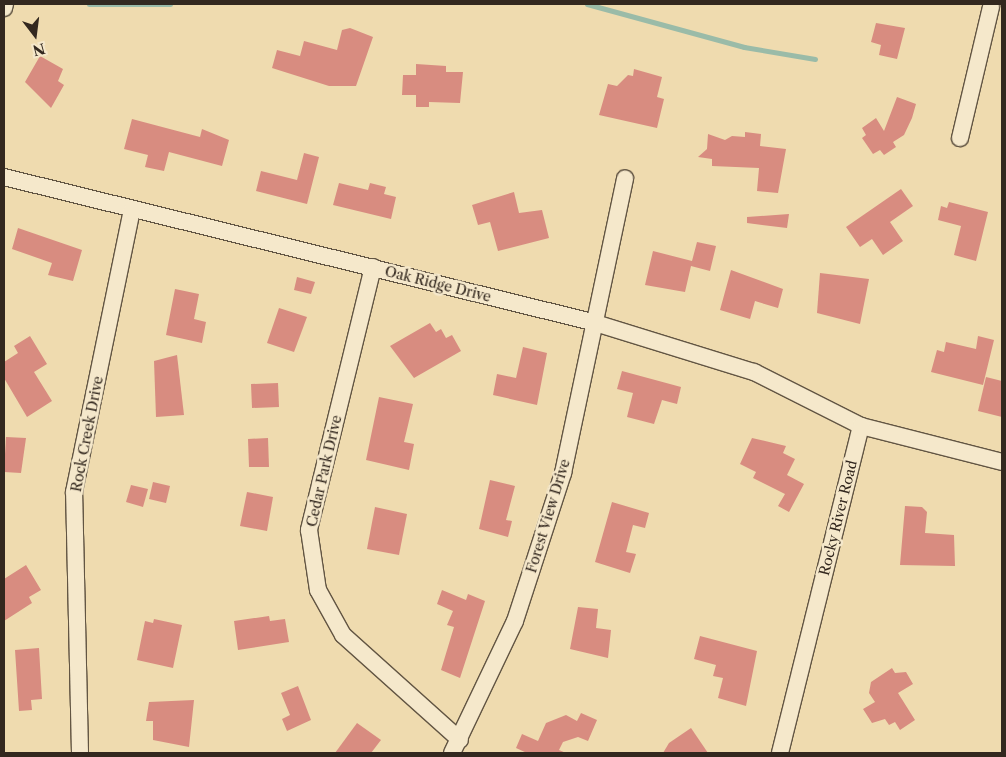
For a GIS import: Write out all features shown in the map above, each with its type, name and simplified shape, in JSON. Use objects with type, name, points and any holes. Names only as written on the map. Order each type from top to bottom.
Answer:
[{"type":"street","points":[[4,8],[5,4]]},
{"type":"street","points":[[960,138],[992,7]]},
{"type":"street","name":"Oak Ridge Drive","points":[[4,177],[592,322],[754,372],[861,426]]},
{"type":"street","name":"Forest View Drive","points":[[456,747],[515,621],[563,473],[592,322],[625,178]]},
{"type":"street","name":"Rock Creek Drive","points":[[80,753],[74,492],[132,209]]},
{"type":"street","name":"Cedar Park Drive","points":[[373,267],[309,530],[318,590],[342,636],[456,747]]},
{"type":"street","points":[[861,426],[1002,462]]},
{"type":"street","name":"Rocky River Road","points":[[780,753],[861,426]]},
{"type":"building","points":[[876,23],[905,28],[897,59],[879,55],[881,45],[871,42]]},
{"type":"building","points":[[350,28],[373,37],[356,86],[329,86],[272,68],[277,50],[300,56],[304,41],[337,50],[342,30]]},
{"type":"building","points":[[40,56],[63,69],[58,81],[64,85],[51,108],[25,82]]},
{"type":"building","points":[[416,64],[446,66],[446,72],[463,72],[460,103],[429,102],[429,107],[416,107],[416,95],[402,95],[403,75],[416,75]]},
{"type":"building","points":[[634,69],[662,77],[657,97],[664,99],[657,128],[599,115],[608,84],[617,86],[628,75],[633,76]]},
{"type":"building","points":[[897,97],[916,104],[912,118],[904,135],[893,142],[896,147],[884,155],[880,150],[873,154],[862,138],[866,135],[862,128],[876,118],[884,131]]},
{"type":"building","points":[[132,119],[200,137],[202,129],[229,140],[222,166],[169,152],[164,171],[145,167],[148,155],[124,149]]},
{"type":"building","points":[[745,132],[761,134],[760,146],[786,149],[778,193],[757,191],[759,168],[712,166],[712,159],[698,157],[707,149],[708,134],[725,140],[732,136],[745,137]]},
{"type":"building","points":[[304,153],[319,157],[307,204],[256,191],[261,171],[297,180]]},
{"type":"building","points":[[339,183],[368,190],[370,183],[386,187],[384,194],[396,197],[391,219],[333,205]]},
{"type":"building","points":[[901,189],[913,206],[890,222],[903,241],[883,255],[872,239],[860,247],[846,227]]},
{"type":"building","points":[[514,192],[519,213],[542,210],[549,238],[498,251],[490,222],[478,225],[472,205]]},
{"type":"building","points":[[949,202],[988,212],[976,261],[954,255],[961,226],[938,220],[941,206],[947,208]]},
{"type":"building","points":[[789,214],[787,228],[747,223],[747,217]]},
{"type":"building","points":[[18,228],[82,250],[73,281],[48,275],[52,263],[12,249]]},
{"type":"building","points":[[697,242],[716,246],[710,271],[691,266],[685,292],[645,285],[653,251],[692,261]]},
{"type":"building","points":[[731,270],[783,289],[778,308],[755,301],[750,319],[720,310]]},
{"type":"building","points":[[820,273],[869,279],[860,324],[817,313]]},
{"type":"building","points":[[297,277],[315,282],[311,294],[294,290]]},
{"type":"building","points":[[175,289],[199,294],[194,319],[206,322],[202,343],[166,335]]},
{"type":"building","points":[[279,308],[307,317],[294,352],[267,343]]},
{"type":"building","points":[[430,323],[436,332],[441,329],[446,338],[452,335],[461,351],[414,378],[390,346]]},
{"type":"building","points":[[30,336],[47,364],[34,372],[52,401],[27,417],[4,378],[4,362],[18,353],[14,346]]},
{"type":"building","points":[[978,336],[994,340],[983,385],[931,372],[937,350],[944,352],[946,342],[976,349]]},
{"type":"building","points":[[523,347],[547,353],[537,405],[493,395],[497,374],[516,378]]},
{"type":"building","points":[[177,355],[184,415],[156,417],[154,361]]},
{"type":"building","points":[[622,371],[681,387],[677,404],[662,400],[654,424],[627,417],[633,393],[617,389]]},
{"type":"building","points":[[986,377],[1002,381],[1002,417],[978,411]]},
{"type":"building","points":[[278,383],[279,407],[252,408],[251,384]]},
{"type":"building","points":[[379,397],[413,404],[404,442],[414,444],[409,470],[366,460]]},
{"type":"building","points":[[6,437],[26,438],[21,473],[4,472]]},
{"type":"building","points":[[268,438],[269,467],[249,467],[248,439]]},
{"type":"building","points":[[752,438],[786,446],[783,453],[795,459],[787,475],[804,484],[789,512],[778,506],[785,494],[753,478],[756,472],[740,464]]},
{"type":"building","points":[[490,480],[515,486],[506,520],[512,521],[508,537],[479,529]]},
{"type":"building","points":[[153,482],[170,486],[166,503],[149,499]]},
{"type":"building","points":[[131,485],[148,489],[143,507],[126,502]]},
{"type":"building","points":[[247,492],[273,497],[267,531],[240,526]]},
{"type":"building","points":[[612,502],[649,513],[645,528],[633,525],[626,552],[636,554],[630,573],[595,562]]},
{"type":"building","points":[[905,506],[922,507],[927,512],[925,533],[954,535],[955,566],[900,565]]},
{"type":"building","points":[[375,507],[407,514],[399,555],[367,549]]},
{"type":"building","points":[[26,565],[41,590],[29,597],[32,603],[4,621],[4,579]]},
{"type":"building","points":[[442,590],[466,600],[468,594],[485,601],[460,678],[441,670],[454,627],[447,625],[453,611],[437,604]]},
{"type":"building","points":[[578,607],[598,609],[596,628],[611,630],[608,658],[570,649]]},
{"type":"building","points":[[269,616],[270,621],[285,619],[289,642],[238,650],[234,621]]},
{"type":"building","points":[[154,619],[182,625],[173,668],[137,660],[145,621],[153,623]]},
{"type":"building","points":[[700,636],[757,651],[746,706],[718,698],[723,678],[713,676],[716,665],[694,659]]},
{"type":"building","points":[[39,648],[42,699],[31,700],[32,710],[19,711],[15,650]]},
{"type":"building","points":[[892,668],[895,673],[906,672],[913,684],[898,693],[915,720],[900,730],[895,722],[889,725],[885,719],[872,723],[863,709],[875,702],[869,693],[871,682]]},
{"type":"building","points":[[298,686],[311,720],[287,731],[282,719],[290,715],[281,693]]},
{"type":"building","points":[[194,700],[189,747],[153,740],[153,721],[146,721],[149,702]]},
{"type":"building","points":[[581,713],[597,720],[588,741],[578,737],[563,742],[559,750],[566,753],[527,753],[516,748],[522,734],[538,741],[546,723],[566,715],[577,721]]},
{"type":"building","points":[[357,723],[381,740],[371,753],[335,753]]},
{"type":"building","points":[[691,728],[708,753],[663,753],[669,743]]},
{"type":"waterway","points":[[89,4],[170,4]]},
{"type":"waterway","points":[[587,4],[744,47],[815,59]]}]
